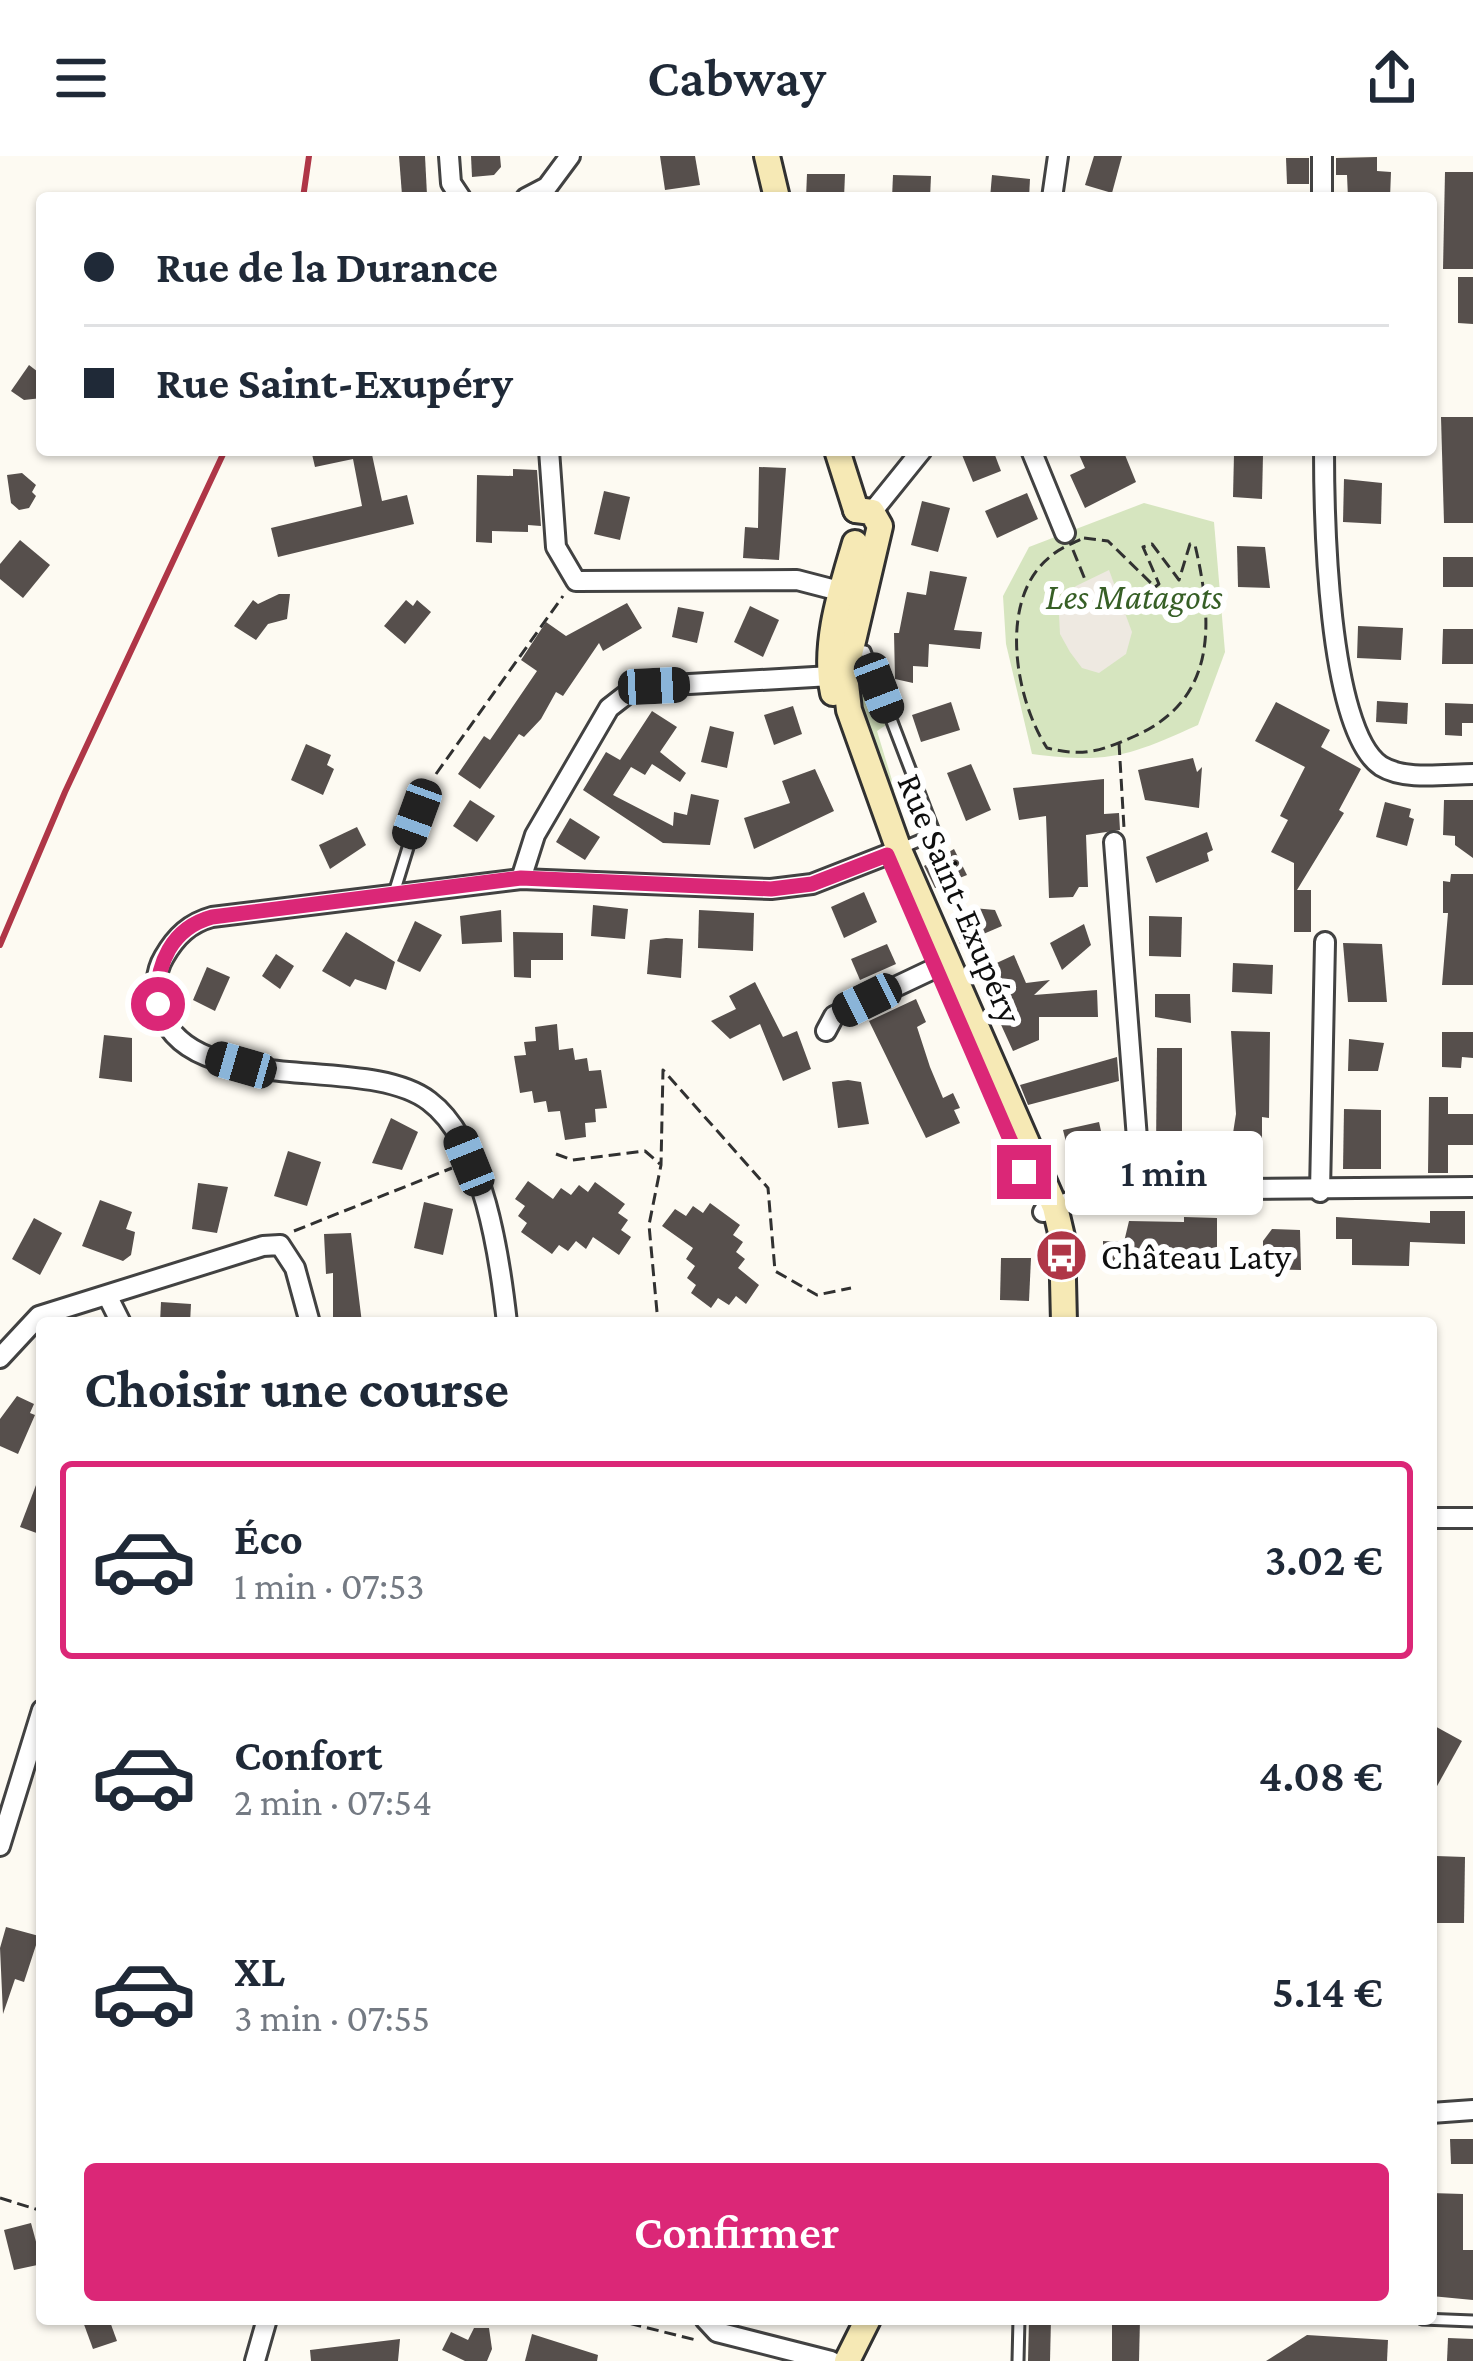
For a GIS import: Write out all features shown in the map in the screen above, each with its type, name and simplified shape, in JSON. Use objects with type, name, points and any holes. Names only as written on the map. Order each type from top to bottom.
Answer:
[{"type":"main road","points":[[766,156],[775,192]]},
{"type":"main road","points":[[778,156],[787,192]]},
{"type":"main road","points":[[840,456],[864,511]]},
{"type":"main road","name":"Rue Saint-Exupéry","points":[[864,511],[845,526],[866,540],[851,594],[843,662],[852,764],[1062,1237],[1063,1317]]},
{"type":"main road","points":[[847,2361],[865,2325]]},
{"type":"street","points":[[449,156],[458,192]]},
{"type":"street","points":[[537,192],[547,187],[570,156]]},
{"type":"street","points":[[1053,192],[1058,156]]},
{"type":"street","points":[[1322,156],[1322,192]]},
{"type":"street","points":[[549,456],[556,547],[575,581],[797,580],[851,594]]},
{"type":"street","points":[[864,511],[916,456]]},
{"type":"street","points":[[1033,456],[1068,539]]},
{"type":"street","points":[[1324,456],[1324,550],[1343,685],[1365,749],[1382,767],[1413,774],[1473,775]]},
{"type":"street","points":[[521,878],[535,835],[610,707],[627,694],[654,686],[843,662]]},
{"type":"street","points":[[1114,842],[1142,1190]]},
{"type":"street","points":[[506,1317],[488,1212],[446,1118],[406,1088],[213,1057],[166,1027],[158,1004],[161,961],[194,922],[521,878],[771,889],[812,884],[893,852]]},
{"type":"street","points":[[1320,1192],[1325,942]]},
{"type":"street","points":[[826,1031],[834,1016],[941,964]]},
{"type":"street","points":[[1049,1209],[1101,1192],[1473,1187]]},
{"type":"street","points":[[38,1317],[280,1245],[295,1268],[308,1317]]},
{"type":"street","points":[[108,1297],[118,1317]]},
{"type":"street","points":[[0,1358],[36,1319]]},
{"type":"street","points":[[1437,1517],[1473,1518]]},
{"type":"street","points":[[0,1846],[36,1734]]},
{"type":"street","points":[[1437,2113],[1473,2110]]},
{"type":"street","points":[[255,2361],[265,2325]]},
{"type":"street","points":[[711,2325],[717,2332],[831,2361]]},
{"type":"lane","points":[[843,662],[865,651],[935,834],[893,852]]},
{"type":"lane","points":[[394,893],[425,789]]},
{"type":"lane","points":[[1437,2320],[1473,2321]]},
{"type":"lane","points":[[1018,2361],[1019,2325]]},
{"type":"path","points":[[1068,539],[1086,582]]},
{"type":"path","points":[[1068,539],[1108,541],[1155,587],[1159,584],[1144,547],[1152,544],[1179,580],[1190,544],[1196,545],[1206,661],[1190,696],[1170,716],[1119,743],[1081,756],[1047,748],[1030,722],[1018,620],[1028,588],[1048,557],[1068,539]]},
{"type":"path","points":[[425,789],[575,581]]},
{"type":"path","points":[[1114,842],[1124,835],[1119,743]]},
{"type":"path","points":[[657,1312],[649,1225],[661,1165],[663,1070],[768,1188],[776,1271],[817,1295],[851,1288]]},
{"type":"path","points":[[556,1154],[572,1160],[645,1151],[661,1165]]},
{"type":"path","points":[[280,1245],[297,1228],[469,1161]]},
{"type":"path","points":[[0,2198],[36,2209]]},
{"type":"path","points":[[638,2325],[668,2332]]},
{"type":"green space","name":"Les Matagots","points":[[1144,503],[1214,522],[1225,652],[1198,725],[1118,755],[1032,754],[1006,644],[1003,596],[1029,547]]},
{"type":"green space","points":[[863,668],[886,725],[877,731],[895,790],[887,794],[860,710],[858,678]]},
{"type":"shaded area","points":[[1109,570],[1132,632],[1126,654],[1099,673],[1082,668],[1070,652],[1060,634],[1059,615],[1062,599],[1076,586]]},
{"type":"building","points":[[399,156],[425,156],[427,192],[402,192]]},
{"type":"building","points":[[471,156],[500,156],[501,167],[494,175],[472,177]]},
{"type":"building","points":[[660,156],[695,156],[700,185],[665,190]]},
{"type":"building","points":[[1094,156],[1122,156],[1112,192],[1085,185]]},
{"type":"building","points":[[1377,157],[1377,171],[1391,172],[1390,192],[1348,192],[1347,175],[1336,175],[1336,158]]},
{"type":"building","points":[[1286,158],[1309,158],[1309,184],[1287,184]]},
{"type":"building","points":[[1445,172],[1473,172],[1473,269],[1443,269]]},
{"type":"building","points":[[807,174],[845,174],[844,192],[806,192]]},
{"type":"building","points":[[893,175],[931,176],[930,192],[892,192]]},
{"type":"building","points":[[992,175],[1030,179],[1029,192],[991,192]]},
{"type":"building","points":[[1458,277],[1473,277],[1473,324],[1458,323]]},
{"type":"building","points":[[29,365],[36,370],[36,399],[24,400],[11,391]]},
{"type":"building","points":[[1441,417],[1473,417],[1473,523],[1444,523]]},
{"type":"building","points":[[312,456],[372,456],[382,501],[407,495],[414,524],[278,557],[271,528],[362,506],[353,459],[315,467]]},
{"type":"building","points":[[962,456],[995,456],[1001,471],[973,482]]},
{"type":"building","points":[[1080,456],[1125,456],[1136,482],[1085,508],[1070,475],[1085,468]]},
{"type":"building","points":[[1234,456],[1263,456],[1262,499],[1233,497]]},
{"type":"building","points":[[759,467],[786,468],[779,560],[743,558],[745,527],[758,528]]},
{"type":"building","points":[[513,469],[537,470],[541,526],[528,525],[528,532],[492,531],[492,543],[476,542],[477,475],[513,476]]},
{"type":"building","points":[[22,473],[36,485],[32,492],[36,496],[29,508],[19,510],[11,503],[7,475]]},
{"type":"building","points":[[1344,479],[1382,483],[1381,524],[1343,522]]},
{"type":"building","points":[[604,491],[630,497],[620,540],[594,534]]},
{"type":"building","points":[[1027,493],[1038,519],[997,538],[985,511]]},
{"type":"building","points":[[922,501],[950,508],[938,552],[911,545]]},
{"type":"building","points":[[20,540],[50,565],[23,598],[0,579],[0,564]]},
{"type":"building","points":[[1237,546],[1265,547],[1270,588],[1238,587]]},
{"type":"building","points":[[1443,557],[1473,557],[1473,587],[1443,587]]},
{"type":"building","points":[[930,571],[967,577],[954,630],[982,632],[980,649],[929,644],[928,667],[913,666],[913,683],[895,679],[894,633],[899,633],[907,592],[926,595]]},
{"type":"building","points":[[290,594],[287,619],[268,624],[256,640],[234,626],[253,600],[258,604]]},
{"type":"building","points":[[406,600],[413,606],[417,600],[431,612],[405,644],[384,626]]},
{"type":"building","points":[[627,603],[642,628],[603,651],[599,643],[563,696],[556,692],[541,719],[524,737],[519,734],[480,789],[458,774],[484,736],[490,740],[537,671],[521,660],[546,622],[566,636]]},
{"type":"building","points":[[750,606],[779,620],[763,657],[734,642]]},
{"type":"building","points":[[678,607],[704,612],[697,643],[672,637]]},
{"type":"building","points":[[1358,626],[1403,628],[1401,660],[1357,658]]},
{"type":"building","points":[[1443,629],[1473,629],[1473,664],[1442,664]]},
{"type":"building","points":[[1377,701],[1408,703],[1407,724],[1376,722]]},
{"type":"building","points":[[951,702],[960,730],[921,742],[912,715]]},
{"type":"building","points":[[1276,702],[1330,730],[1321,747],[1361,769],[1339,810],[1344,813],[1297,890],[1311,890],[1311,932],[1294,932],[1294,863],[1271,852],[1288,820],[1280,816],[1305,767],[1255,741]]},
{"type":"building","points":[[1445,703],[1473,704],[1473,723],[1462,723],[1462,736],[1445,735]]},
{"type":"building","points":[[793,706],[802,734],[774,745],[764,715]]},
{"type":"building","points":[[652,711],[677,727],[660,752],[686,773],[680,782],[652,764],[645,775],[631,767],[613,795],[673,826],[674,812],[687,815],[691,794],[719,800],[710,845],[663,843],[583,790],[606,752],[620,760]]},
{"type":"building","points":[[710,726],[734,732],[727,768],[701,762]]},
{"type":"building","points":[[306,744],[331,755],[327,765],[334,769],[323,795],[291,780]]},
{"type":"building","points":[[1193,758],[1197,772],[1202,767],[1199,808],[1145,800],[1138,770]]},
{"type":"building","points":[[971,764],[991,810],[966,821],[947,773]]},
{"type":"building","points":[[815,769],[834,811],[754,849],[744,818],[790,803],[782,781]]},
{"type":"building","points":[[1104,779],[1104,814],[1119,813],[1120,830],[1086,835],[1088,887],[1079,887],[1073,897],[1049,898],[1046,816],[1019,820],[1013,788]]},
{"type":"building","points":[[470,800],[495,816],[477,842],[453,826]]},
{"type":"building","points":[[1444,800],[1473,800],[1473,858],[1455,845],[1455,836],[1443,835]]},
{"type":"building","points":[[1385,802],[1411,809],[1409,817],[1414,819],[1407,846],[1376,837]]},
{"type":"building","points":[[570,818],[600,837],[585,860],[556,842]]},
{"type":"building","points":[[357,827],[366,845],[330,869],[319,845]]},
{"type":"building","points":[[1207,832],[1213,850],[1207,853],[1209,861],[1156,883],[1146,857]]},
{"type":"building","points":[[954,849],[967,875],[935,888],[924,866]]},
{"type":"building","points":[[1451,874],[1473,874],[1473,985],[1442,985],[1448,913],[1443,913],[1443,881],[1450,882]]},
{"type":"building","points":[[864,892],[877,922],[844,938],[831,907]]},
{"type":"building","points":[[593,905],[628,909],[625,939],[591,936]]},
{"type":"building","points":[[973,908],[995,910],[1002,926],[960,944],[950,918]]},
{"type":"building","points":[[501,910],[502,942],[462,944],[460,916]]},
{"type":"building","points":[[699,910],[754,913],[753,951],[698,948]]},
{"type":"building","points":[[1149,916],[1182,917],[1181,957],[1149,956]]},
{"type":"building","points":[[415,921],[442,935],[420,972],[397,961]]},
{"type":"building","points":[[1084,924],[1091,945],[1062,970],[1050,943]]},
{"type":"building","points":[[346,932],[395,962],[386,990],[355,979],[350,987],[322,971]]},
{"type":"building","points":[[513,932],[563,933],[563,960],[531,960],[531,978],[514,977]]},
{"type":"building","points":[[683,939],[681,978],[647,974],[650,940]]},
{"type":"building","points":[[1343,943],[1382,944],[1387,1002],[1348,1002]]},
{"type":"building","points":[[887,944],[896,964],[860,980],[851,959]]},
{"type":"building","points":[[276,954],[294,966],[280,989],[262,976]]},
{"type":"building","points":[[1014,955],[1026,983],[1050,980],[1034,995],[1097,990],[1098,1017],[1039,1017],[1039,1040],[1013,1051],[977,972]]},
{"type":"building","points":[[1233,963],[1273,965],[1272,994],[1232,992]]},
{"type":"building","points":[[207,967],[230,977],[215,1011],[193,1000]]},
{"type":"building","points":[[755,982],[783,1037],[797,1031],[811,1069],[783,1081],[760,1024],[730,1039],[711,1021],[736,1009],[729,996]]},
{"type":"building","points":[[1155,994],[1190,994],[1191,1023],[1155,1017]]},
{"type":"building","points":[[916,999],[926,1022],[917,1027],[930,1067],[943,1098],[953,1093],[960,1108],[954,1110],[960,1123],[926,1138],[869,1021]]},
{"type":"building","points":[[557,1024],[559,1050],[573,1048],[575,1060],[587,1058],[589,1071],[601,1070],[607,1108],[595,1109],[596,1122],[585,1123],[586,1137],[565,1140],[560,1111],[548,1112],[546,1101],[534,1103],[532,1091],[520,1093],[514,1056],[526,1055],[524,1042],[536,1041],[535,1027]]},
{"type":"building","points":[[1231,1031],[1270,1032],[1269,1118],[1262,1117],[1262,1147],[1231,1146],[1236,1114]]},
{"type":"building","points":[[1442,1032],[1473,1032],[1473,1058],[1462,1057],[1461,1068],[1442,1067]]},
{"type":"building","points":[[104,1035],[132,1038],[132,1082],[99,1078]]},
{"type":"building","points":[[1349,1039],[1384,1043],[1378,1071],[1348,1071]]},
{"type":"building","points":[[1157,1048],[1182,1048],[1182,1148],[1156,1148]]},
{"type":"building","points":[[1117,1057],[1119,1081],[1028,1105],[1020,1085]]},
{"type":"building","points":[[832,1082],[861,1082],[869,1124],[838,1128]]},
{"type":"building","points":[[1429,1097],[1448,1097],[1448,1114],[1473,1114],[1473,1145],[1448,1145],[1448,1173],[1428,1173]]},
{"type":"building","points":[[1344,1109],[1381,1110],[1381,1169],[1343,1169]]},
{"type":"building","points":[[391,1118],[418,1132],[402,1170],[372,1163]]},
{"type":"building","points":[[1099,1122],[1106,1154],[1071,1162],[1063,1130]]},
{"type":"building","points":[[288,1151],[321,1162],[307,1206],[274,1196]]},
{"type":"building","points":[[528,1181],[553,1199],[561,1188],[571,1195],[579,1185],[588,1192],[595,1182],[625,1204],[618,1213],[628,1220],[621,1230],[631,1237],[619,1255],[593,1237],[586,1249],[576,1241],[568,1251],[559,1245],[552,1254],[521,1232],[527,1223],[518,1216],[525,1206],[515,1199]]},
{"type":"building","points":[[198,1183],[228,1187],[217,1233],[192,1229]]},
{"type":"building","points":[[100,1200],[132,1212],[126,1229],[135,1232],[131,1255],[123,1261],[82,1246]]},
{"type":"building","points":[[424,1202],[453,1209],[443,1255],[414,1248]]},
{"type":"building","points":[[710,1203],[740,1225],[733,1235],[743,1242],[736,1252],[745,1259],[738,1268],[759,1285],[746,1304],[736,1296],[729,1305],[718,1298],[711,1308],[691,1293],[696,1285],[687,1278],[695,1266],[686,1259],[693,1248],[662,1226],[675,1209],[686,1216],[693,1206],[703,1213]]},
{"type":"building","points":[[1430,1211],[1465,1211],[1465,1244],[1410,1242],[1409,1266],[1352,1265],[1352,1239],[1336,1239],[1336,1217],[1430,1223]]},
{"type":"building","points":[[1184,1217],[1217,1218],[1217,1250],[1156,1250],[1156,1269],[1103,1268],[1103,1241],[1124,1242],[1129,1221],[1184,1222]]},
{"type":"building","points":[[34,1218],[62,1233],[40,1275],[12,1259]]},
{"type":"building","points":[[1272,1229],[1300,1230],[1301,1270],[1263,1269],[1263,1241]]},
{"type":"building","points":[[351,1233],[361,1317],[333,1317],[333,1273],[326,1274],[324,1234]]},
{"type":"building","points":[[1001,1258],[1031,1258],[1029,1301],[1000,1300]]},
{"type":"building","points":[[161,1302],[191,1304],[190,1317],[160,1317]]},
{"type":"building","points":[[17,1396],[34,1404],[30,1413],[35,1415],[18,1454],[0,1446],[0,1419]]},
{"type":"building","points":[[36,1485],[36,1533],[20,1527]]},
{"type":"building","points":[[1437,1727],[1462,1741],[1437,1786]]},
{"type":"building","points":[[1437,1856],[1465,1857],[1464,1923],[1437,1923]]},
{"type":"building","points":[[6,1927],[36,1935],[24,1982],[15,1979],[3,2014],[0,1948]]},
{"type":"building","points":[[1450,2139],[1473,2139],[1473,2164],[1451,2164]]},
{"type":"building","points":[[1437,2193],[1463,2194],[1463,2250],[1473,2250],[1473,2300],[1437,2297]]},
{"type":"building","points":[[31,2223],[36,2265],[14,2270],[4,2230]]},
{"type":"building","points":[[84,2325],[111,2325],[117,2341],[93,2349]]},
{"type":"building","points":[[1029,2325],[1051,2325],[1050,2361],[1028,2361]]},
{"type":"building","points":[[1112,2325],[1140,2325],[1139,2361],[1112,2361]]},
{"type":"building","points":[[474,2328],[489,2328],[492,2349],[487,2361],[465,2361],[442,2350],[451,2332],[468,2340]]},
{"type":"building","points":[[532,2334],[598,2355],[597,2361],[525,2361]]},
{"type":"building","points":[[1307,2335],[1388,2340],[1387,2361],[1266,2361]]},
{"type":"building","points":[[1448,2338],[1473,2339],[1473,2361],[1447,2361]]},
{"type":"building","points":[[400,2339],[398,2361],[311,2361],[310,2350]]},
{"type":"railway","points":[[304,192],[309,156]]},
{"type":"railway","points":[[0,945],[65,792],[222,456]]},
{"type":"place","name":"Château Laty","points":[[1062,1256]]},
{"type":"route","points":[[158,1004],[161,961],[194,922],[212,917],[521,878],[771,889],[812,884],[887,855],[1024,1172]]}]
